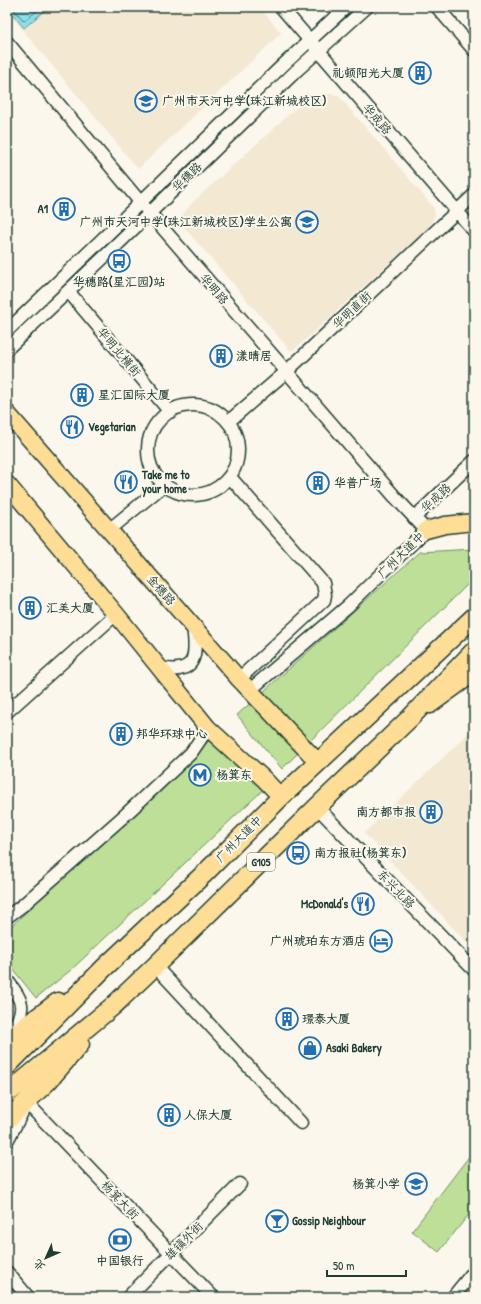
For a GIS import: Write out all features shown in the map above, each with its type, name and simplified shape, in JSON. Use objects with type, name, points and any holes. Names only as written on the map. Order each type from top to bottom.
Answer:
[{"type":"highway","name":"广州大道中","points":[[7,1066],[104,968],[281,797],[474,617]]},
{"type":"highway","name":"G105","points":[[7,1094],[113,1006],[410,718],[474,651]]},
{"type":"highway","name":"G105","points":[[7,1039],[104,968]]},
{"type":"highway","points":[[7,1128],[27,1103],[113,1006]]},
{"type":"highway","points":[[7,1120],[27,1103]]},
{"type":"main road","name":"金穗路","points":[[7,413],[244,684],[318,762]]},
{"type":"main road","points":[[7,484],[116,614],[208,728],[264,779],[281,797]]},
{"type":"main road","name":"广州大道中","points":[[426,530],[474,522]]},
{"type":"main road","points":[[410,718],[474,673]]},
{"type":"street","name":"华成路","points":[[281,7],[474,231]]},
{"type":"street","name":"华穗路","points":[[7,331],[309,40],[346,7]]},
{"type":"street","name":"华穗路","points":[[7,349],[259,107],[367,7]]},
{"type":"street","points":[[437,7],[474,50]]},
{"type":"street","name":"华明路","points":[[7,42],[141,203],[286,372],[426,530]]},
{"type":"street","name":"华明直街","points":[[228,422],[286,372],[474,195]]},
{"type":"street","name":"华明北橫街","points":[[68,291],[170,412]]},
{"type":"street","points":[[190,405],[204,406],[217,412],[228,422],[236,435],[239,450],[236,466],[230,477],[217,489],[202,495],[187,495],[172,490],[160,481],[152,469],[148,455],[148,440],[154,427],[163,416],[176,408],[190,405]]},
{"type":"street","name":"华成路","points":[[414,518],[474,461]]},
{"type":"street","points":[[230,477],[324,583],[325,595],[324,600],[244,684]]},
{"type":"street","points":[[109,530],[164,485]]},
{"type":"street","name":"广州大道中","points":[[244,684],[348,606],[426,530]]},
{"type":"street","points":[[7,712],[116,614]]},
{"type":"street","points":[[160,668],[174,671],[181,670],[193,659],[195,648],[193,626]]},
{"type":"street","points":[[7,918],[124,816],[191,753],[208,728]]},
{"type":"street","name":"东兴北路","points":[[317,807],[474,970]]},
{"type":"street","points":[[155,966],[300,1123]]},
{"type":"street","points":[[7,980],[21,1002],[22,1014],[7,1039]]},
{"type":"street","points":[[7,1141],[27,1103]]},
{"type":"street","name":"杨箕大街","points":[[27,1103],[213,1297]]},
{"type":"street","name":"雄镇外街","points":[[128,1297],[240,1184]]},
{"type":"street","points":[[453,1297],[474,1271]]},
{"type":"street","points":[[7,1272],[28,1297]]},
{"type":"shaded area","name":"广州市天河中学(珠江新城校区)","points":[[7,7],[260,7],[281,33],[138,169],[7,11]]},
{"type":"shaded area","name":"广州市天河中学(珠江新城校区)学生公寓","points":[[322,93],[338,95],[434,208],[435,216],[427,229],[294,350],[290,350],[183,226],[181,217],[193,202],[307,98]]},
{"type":"shaded area","points":[[472,730],[474,733],[474,950],[364,833]]},
{"type":"green space","points":[[474,549],[474,578],[282,769],[237,715],[420,552]]},
{"type":"green space","points":[[213,737],[266,787],[71,970],[36,998],[7,962],[7,930]]},
{"type":"green space","points":[[474,1150],[474,1208],[439,1252],[412,1231]]},
{"type":"water","points":[[7,7],[49,7],[24,28]]},
{"type":"place","name":"礼顿阳光大厦","points":[[420,73]]},
{"type":"place","name":"广州市天河中学(珠江新城校区)","points":[[146,101]]},
{"type":"place","name":"A1","points":[[64,209]]},
{"type":"place","name":"广州市天河中学(珠江新城校区)学生公寓","points":[[307,222]]},
{"type":"place","name":"华穗路(星汇园)站","points":[[119,261]]},
{"type":"place","name":"漾晴居","points":[[221,356]]},
{"type":"place","name":"星汇国际大厦","points":[[82,395]]},
{"type":"place","name":"Vegetarian","points":[[72,427]]},
{"type":"place","name":"Take me to your home","points":[[126,482]]},
{"type":"place","name":"华普广场","points":[[318,483]]},
{"type":"place","name":"汇美大厦","points":[[30,608]]},
{"type":"place","name":"邦华环球中心","points":[[121,734]]},
{"type":"place","name":"杨箕东","points":[[200,775]]},
{"type":"place","name":"南方都市报","points":[[431,812]]},
{"type":"place","name":"南方报社(杨箕东)","points":[[298,853]]},
{"type":"place","name":"McDonald's","points":[[363,904]]},
{"type":"place","name":"广州琥珀东方酒店","points":[[381,941]]},
{"type":"place","name":"璟泰大厦","points":[[287,1019]]},
{"type":"place","name":"Asaki Bakery","points":[[310,1048]]},
{"type":"place","name":"人保大厦","points":[[169,1115]]},
{"type":"place","name":"杨箕小学","points":[[416,1184]]},
{"type":"place","name":"Gossip Neighbour","points":[[277,1221]]},
{"type":"place","name":"中国银行","points":[[120,1240]]}]
